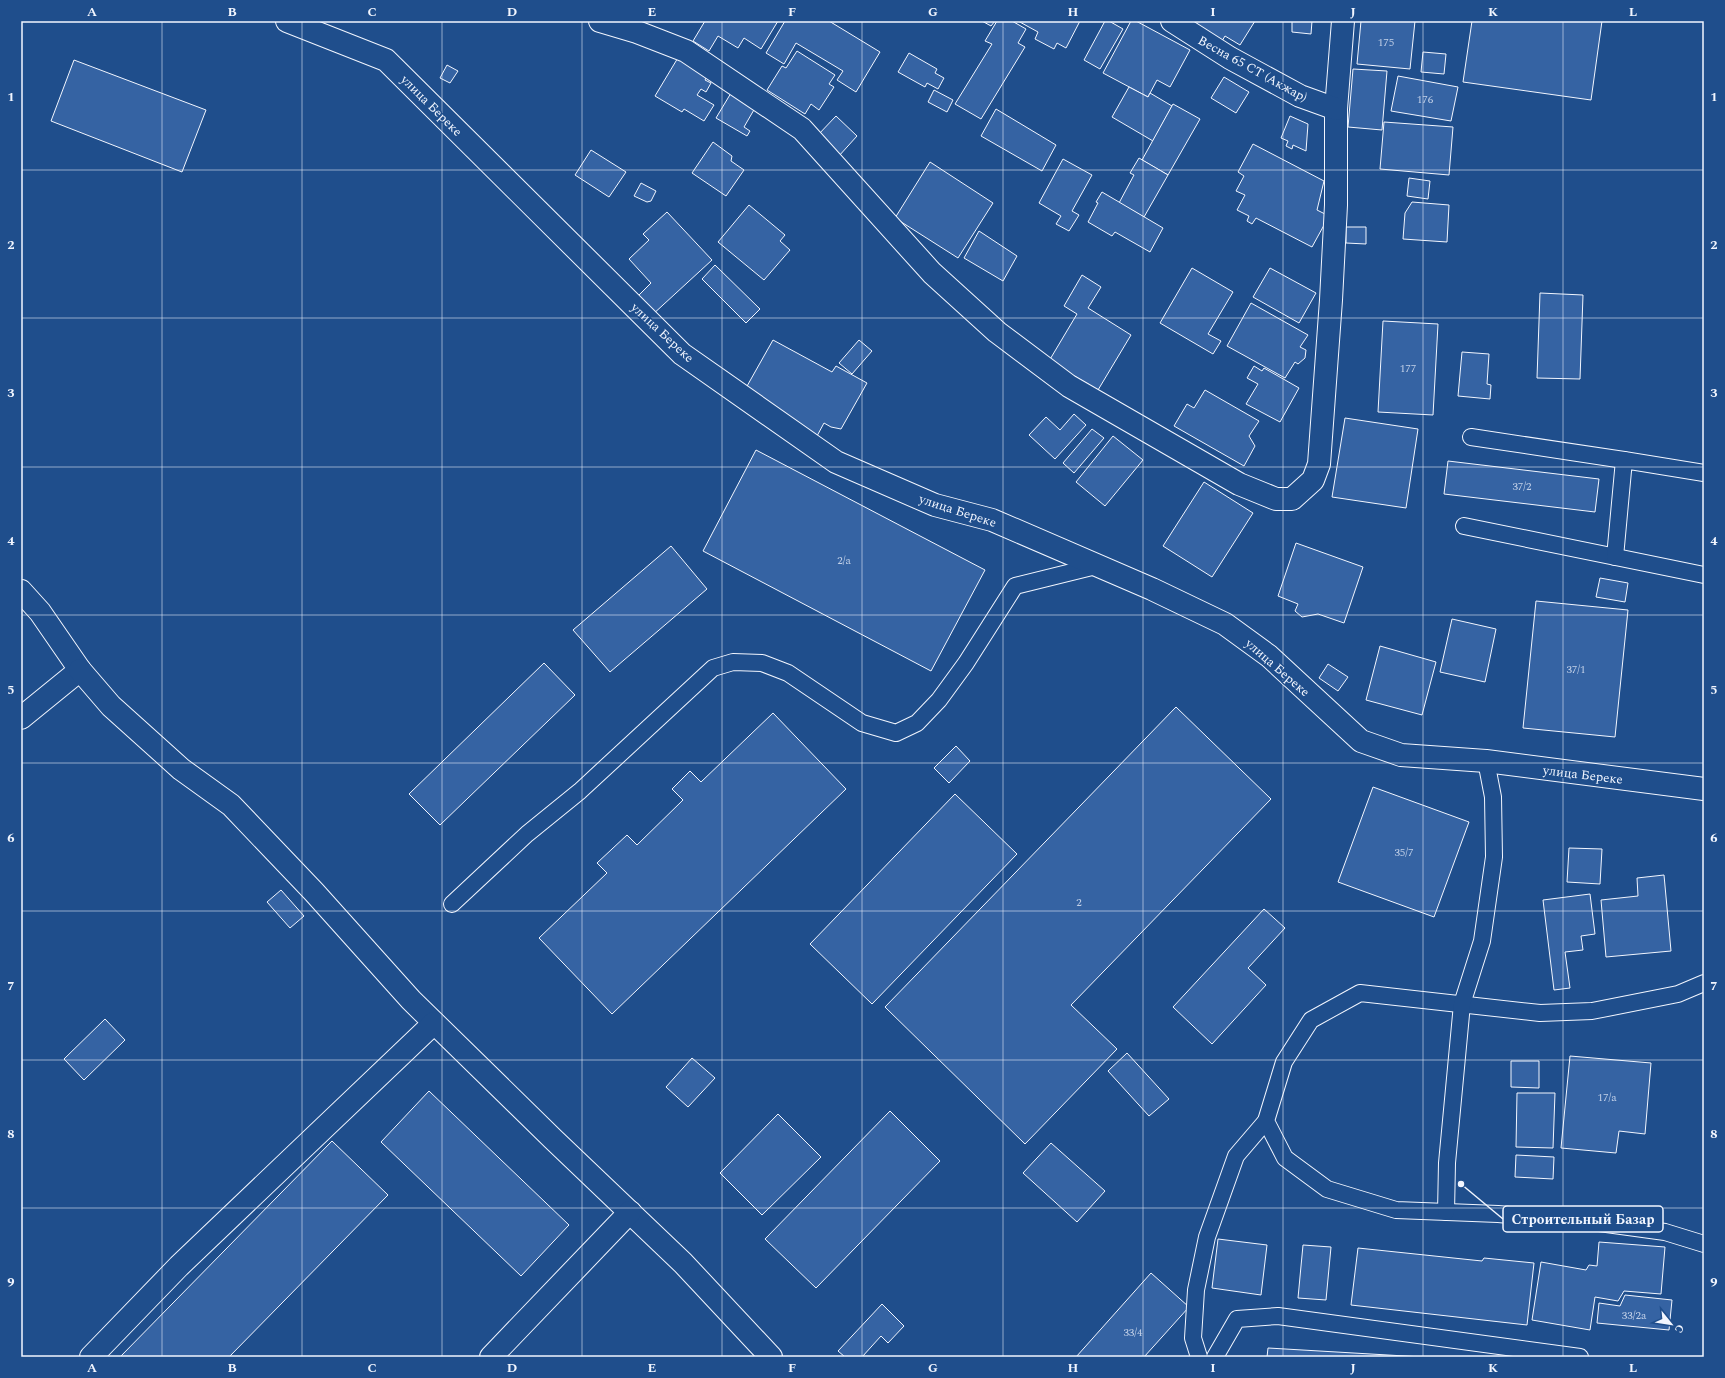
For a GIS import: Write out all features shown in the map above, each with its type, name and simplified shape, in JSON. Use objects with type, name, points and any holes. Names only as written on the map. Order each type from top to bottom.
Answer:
[{"type":"street","name":"улица Береке","points":[[287,21],[386,60],[682,354],[836,462],[935,505],[992,520],[1152,589],[1226,624],[1270,656],[1360,741],[1402,755],[1486,762],[1704,789]]},
{"type":"street","points":[[600,21],[637,32],[686,51],[802,129],[866,198],[911,252],[997,332],[1069,386],[1239,484],[1276,499],[1292,499],[1313,480],[1319,464],[1325,391],[1336,205],[1336,109],[1343,21]]},
{"type":"street","name":"Весна 65 СТ (Акжар)","points":[[1172,21],[1230,58],[1300,96],[1336,109]]},
{"type":"street","points":[[21,591],[40,612],[80,670],[117,712],[181,769],[231,805],[314,892],[411,1000],[683,1263],[771,1357]]},
{"type":"street","points":[[21,718],[80,670]]},
{"type":"street","points":[[91,1357],[179,1266],[434,1023]]},
{"type":"street","points":[[491,1357],[630,1212]]},
{"type":"lane","points":[[1471,438],[1704,473]]},
{"type":"lane","points":[[1615,557],[1624,460]]},
{"type":"lane","points":[[1464,526],[1704,575]]},
{"type":"lane","points":[[452,904],[527,834],[580,791],[713,668],[733,662],[762,663],[788,673],[862,723],[896,733],[917,723],[939,700],[966,663],[1015,586],[1096,566]]},
{"type":"lane","points":[[1446,1212],[1447,1163],[1462,1004],[1482,941],[1494,856],[1493,797],[1486,762]]},
{"type":"lane","points":[[1199,1357],[1193,1338],[1195,1298],[1207,1238],[1236,1156],[1266,1121],[1284,1062],[1312,1020],[1360,993],[1540,1013],[1592,1011],[1678,994],[1704,983]]},
{"type":"lane","points":[[1266,1121],[1285,1158],[1327,1189],[1396,1210],[1498,1214],[1592,1222],[1665,1232],[1704,1244]]},
{"type":"lane","points":[[1215,1357],[1237,1319],[1278,1316],[1580,1357]]},
{"type":"building","points":[[705,21],[778,21],[761,49],[744,38],[738,48],[718,36],[709,51],[693,41]]},
{"type":"building","points":[[785,21],[829,21],[880,52],[856,92],[837,80],[843,71],[796,43],[784,64],[766,53]]},
{"type":"building","points":[[982,21],[995,21],[991,26]]},
{"type":"building","points":[[997,21],[1012,21],[1026,29],[1018,43],[1025,47],[981,119],[955,104],[992,44],[985,41]]},
{"type":"building","points":[[1018,21],[1080,21],[1066,48],[1057,43],[1054,49],[1035,39],[1038,32]]},
{"type":"building","points":[[1105,21],[1109,21],[1123,29],[1100,69],[1084,60]]},
{"type":"building","points":[[1131,21],[1136,21],[1190,50],[1170,87],[1157,80],[1148,97],[1103,73]]},
{"type":"building","points":[[1190,21],[1255,21],[1240,45],[1225,36],[1222,41]]},
{"type":"building","points":[[1292,21],[1312,21],[1311,34],[1292,32]]},
{"type":"building","points":[[1361,21],[1415,21],[1410,69],[1357,64]]},
{"type":"building","points":[[1472,21],[1602,21],[1591,100],[1463,82]]},
{"type":"building","points":[[797,51],[835,75],[829,84],[834,87],[819,110],[811,104],[805,114],[767,90],[782,66],[786,68]]},
{"type":"building","points":[[1423,52],[1446,54],[1444,74],[1421,72]]},
{"type":"building","points":[[909,53],[937,69],[935,73],[944,78],[938,89],[927,83],[925,87],[898,72]]},
{"type":"building","points":[[679,56],[708,74],[705,80],[711,83],[706,92],[701,89],[697,95],[714,105],[704,121],[684,109],[682,112],[655,96]]},
{"type":"building","points":[[74,60],[206,110],[182,172],[51,121]]},
{"type":"building","points":[[447,65],[458,71],[450,83],[440,78]]},
{"type":"building","points":[[1353,69],[1387,71],[1382,130],[1348,127]]},
{"type":"building","points":[[1398,76],[1458,87],[1451,121],[1391,111]]},
{"type":"building","points":[[1224,77],[1249,92],[1236,113],[1211,98]]},
{"type":"building","points":[[1129,87],[1148,97],[1150,93],[1172,106],[1153,141],[1112,117]]},
{"type":"building","points":[[934,90],[953,100],[947,112],[928,102]]},
{"type":"building","points":[[731,93],[755,108],[744,127],[750,131],[747,136],[716,118]]},
{"type":"building","points":[[1173,104],[1200,119],[1168,175],[1142,160]]},
{"type":"building","points":[[996,109],[1056,145],[1042,171],[981,136]]},
{"type":"building","points":[[836,116],[857,136],[838,157],[817,136]]},
{"type":"building","points":[[1290,116],[1308,124],[1306,151],[1293,145],[1292,149],[1286,146],[1288,141],[1281,138]]},
{"type":"building","points":[[1384,122],[1453,127],[1449,175],[1380,169]]},
{"type":"building","points":[[713,142],[732,156],[731,161],[744,170],[726,196],[692,173]]},
{"type":"building","points":[[1253,144],[1324,181],[1317,210],[1329,216],[1312,247],[1256,218],[1252,224],[1247,221],[1249,216],[1237,210],[1245,195],[1236,191],[1244,176],[1238,172]]},
{"type":"building","points":[[591,150],[626,172],[609,197],[575,175]]},
{"type":"building","points":[[1139,158],[1168,175],[1144,217],[1119,203],[1134,175],[1130,173]]},
{"type":"building","points":[[1063,159],[1092,175],[1072,211],[1079,215],[1069,231],[1056,224],[1061,216],[1039,203]]},
{"type":"building","points":[[930,162],[993,203],[958,258],[895,218]]},
{"type":"building","points":[[1409,178],[1430,181],[1428,199],[1407,196]]},
{"type":"building","points":[[641,183],[656,191],[651,201],[647,202],[634,196]]},
{"type":"building","points":[[1102,192],[1163,228],[1150,252],[1115,232],[1112,236],[1088,222],[1098,203],[1096,202]]},
{"type":"building","points":[[1412,202],[1449,205],[1447,242],[1403,239],[1405,213]]},
{"type":"building","points":[[749,205],[785,235],[780,241],[790,250],[764,280],[718,242]]},
{"type":"building","points":[[667,212],[712,260],[651,316],[635,299],[651,283],[629,259],[649,240],[643,234]]},
{"type":"building","points":[[1346,227],[1366,227],[1366,244],[1346,243]]},
{"type":"building","points":[[979,231],[1017,256],[1003,281],[964,258]]},
{"type":"building","points":[[715,265],[760,309],[746,323],[702,279]]},
{"type":"building","points":[[1192,268],[1233,292],[1208,334],[1221,341],[1213,354],[1160,323]]},
{"type":"building","points":[[1270,268],[1316,293],[1299,323],[1253,297]]},
{"type":"building","points":[[1082,275],[1101,287],[1088,308],[1131,335],[1098,390],[1049,361],[1077,314],[1064,306]]},
{"type":"building","points":[[1540,293],[1583,295],[1580,379],[1537,378]]},
{"type":"building","points":[[1251,303],[1308,335],[1300,347],[1306,350],[1305,358],[1298,364],[1295,362],[1285,378],[1227,346]]},
{"type":"building","points":[[1383,321],[1438,324],[1433,415],[1378,412]]},
{"type":"building","points":[[773,340],[832,372],[836,366],[867,383],[841,429],[831,427],[824,423],[817,436],[742,395]]},
{"type":"building","points":[[859,340],[872,351],[852,374],[839,363]]},
{"type":"building","points":[[1462,352],[1489,354],[1487,384],[1491,385],[1490,399],[1458,396]]},
{"type":"building","points":[[1254,366],[1262,371],[1264,368],[1299,388],[1280,422],[1246,404],[1258,384],[1247,378]]},
{"type":"building","points":[[1205,390],[1259,421],[1249,436],[1255,446],[1244,466],[1174,426],[1187,404],[1194,408]]},
{"type":"building","points":[[1074,414],[1086,425],[1055,459],[1029,435],[1046,417],[1060,430]]},
{"type":"building","points":[[1345,418],[1418,429],[1406,508],[1332,497]]},
{"type":"building","points":[[1092,429],[1104,438],[1074,473],[1063,463]]},
{"type":"building","points":[[1113,436],[1143,460],[1105,506],[1076,482]]},
{"type":"building","points":[[756,450],[985,570],[931,671],[703,551]]},
{"type":"building","points":[[1448,461],[1599,479],[1595,512],[1444,494]]},
{"type":"building","points":[[1204,482],[1253,513],[1212,577],[1163,546]]},
{"type":"building","points":[[1296,543],[1363,567],[1344,623],[1318,614],[1302,617],[1295,611],[1298,604],[1278,596]]},
{"type":"building","points":[[671,546],[707,589],[610,672],[573,630]]},
{"type":"building","points":[[1600,578],[1628,583],[1625,602],[1596,597]]},
{"type":"building","points":[[1536,601],[1628,610],[1615,737],[1523,728]]},
{"type":"building","points":[[1452,619],[1496,629],[1485,682],[1440,672]]},
{"type":"building","points":[[1380,646],[1436,662],[1422,715],[1366,700]]},
{"type":"building","points":[[544,663],[575,695],[440,825],[409,794]]},
{"type":"building","points":[[1328,664],[1348,677],[1338,691],[1319,678]]},
{"type":"building","points":[[1176,707],[1271,799],[1071,1005],[1117,1049],[1025,1144],[885,1007]]},
{"type":"building","points":[[773,713],[846,789],[612,1014],[539,938],[607,873],[597,863],[627,835],[637,845],[683,800],[672,789],[690,771],[701,782]]},
{"type":"building","points":[[956,746],[970,761],[949,783],[934,768]]},
{"type":"building","points":[[1373,787],[1469,822],[1434,917],[1338,882]]},
{"type":"building","points":[[955,794],[1017,854],[872,1004],[810,944]]},
{"type":"building","points":[[1569,848],[1602,849],[1600,884],[1567,882]]},
{"type":"building","points":[[1664,875],[1671,951],[1606,957],[1601,900],[1638,896],[1637,878]]},
{"type":"building","points":[[281,890],[304,916],[290,928],[267,902]]},
{"type":"building","points":[[1590,894],[1595,934],[1581,936],[1583,950],[1565,952],[1570,988],[1554,990],[1543,900]]},
{"type":"building","points":[[1264,909],[1285,928],[1248,968],[1266,985],[1212,1044],[1173,1007]]},
{"type":"building","points":[[105,1019],[125,1040],[84,1080],[64,1059]]},
{"type":"building","points":[[1127,1053],[1169,1099],[1149,1116],[1108,1071]]},
{"type":"building","points":[[1570,1056],[1651,1063],[1645,1134],[1619,1131],[1616,1153],[1561,1148]]},
{"type":"building","points":[[692,1058],[715,1078],[688,1107],[666,1087]]},
{"type":"building","points":[[1511,1061],[1539,1061],[1539,1088],[1511,1087]]},
{"type":"building","points":[[429,1091],[569,1225],[521,1276],[381,1142]]},
{"type":"building","points":[[1517,1093],[1555,1093],[1553,1148],[1516,1147]]},
{"type":"building","points":[[890,1111],[940,1161],[816,1288],[765,1239]]},
{"type":"building","points":[[778,1114],[821,1157],[762,1215],[720,1173]]},
{"type":"building","points":[[332,1141],[388,1195],[229,1357],[120,1357]]},
{"type":"building","points":[[1051,1143],[1105,1191],[1077,1222],[1023,1173]]},
{"type":"building","points":[[1516,1155],[1554,1157],[1553,1179],[1515,1177]]},
{"type":"building","points":[[1218,1239],[1267,1245],[1261,1295],[1212,1288]]},
{"type":"building","points":[[1599,1242],[1665,1247],[1661,1294],[1624,1291],[1618,1301],[1595,1297],[1590,1330],[1532,1320],[1541,1262],[1586,1270],[1589,1265],[1597,1266]]},
{"type":"building","points":[[1303,1245],[1331,1247],[1326,1300],[1298,1298]]},
{"type":"building","points":[[1358,1248],[1482,1261],[1484,1258],[1534,1263],[1527,1325],[1351,1305]]},
{"type":"building","points":[[1151,1273],[1189,1307],[1144,1357],[1076,1357]]},
{"type":"building","points":[[1625,1295],[1672,1300],[1669,1330],[1597,1323],[1599,1303],[1620,1306]]},
{"type":"building","points":[[882,1304],[904,1326],[888,1343],[881,1336],[862,1357],[845,1357],[838,1351]]},
{"type":"building","points":[[1268,1348],[1422,1357],[1267,1357]]},
{"type":"place","name":"Строительный Базар","points":[[1461,1184]]}]
